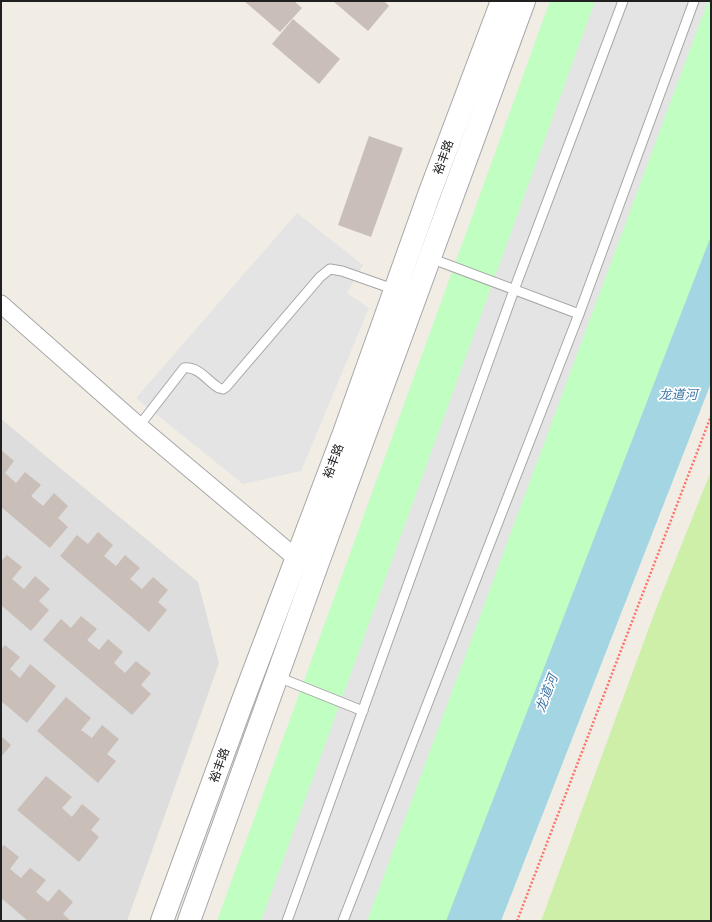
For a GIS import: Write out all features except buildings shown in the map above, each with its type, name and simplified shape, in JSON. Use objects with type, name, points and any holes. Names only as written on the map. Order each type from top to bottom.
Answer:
[{"type":"street","name":"裕丰路","points":[[189,921],[317,565],[406,294],[430,192],[502,1]]},
{"type":"street","name":"裕丰路","points":[[162,921],[296,558],[344,433],[406,294],[430,258],[524,1]]},
{"type":"street","points":[[1,304],[138,426],[296,558],[317,565]]},
{"type":"lane","points":[[287,921],[514,290],[623,1]]},
{"type":"lane","points":[[343,921],[579,314],[694,1]]},
{"type":"lane","points":[[430,258],[579,314]]},
{"type":"lane","points":[[138,426],[184,368],[190,367],[197,370],[219,388],[223,389],[226,387],[320,277],[330,269],[342,271],[406,294]]},
{"type":"lane","points":[[278,677],[363,711]]},
{"type":"path","points":[[517,921],[711,416]]},
{"type":"shaded area","points":[[595,1],[708,1],[367,921],[261,921]]},
{"type":"shaded area","points":[[297,213],[363,265],[347,293],[369,308],[301,471],[243,484],[136,398]]},
{"type":"shaded area","points":[[1,419],[198,582],[219,663],[127,921],[1,921]]},
{"type":"green space","points":[[550,1],[711,1],[711,237],[447,921],[217,921]]},
{"type":"green space","points":[[711,471],[711,921],[541,921],[657,606]]},
{"type":"water","name":"龙道河","points":[[711,236],[711,383],[501,921],[446,921]]}]
